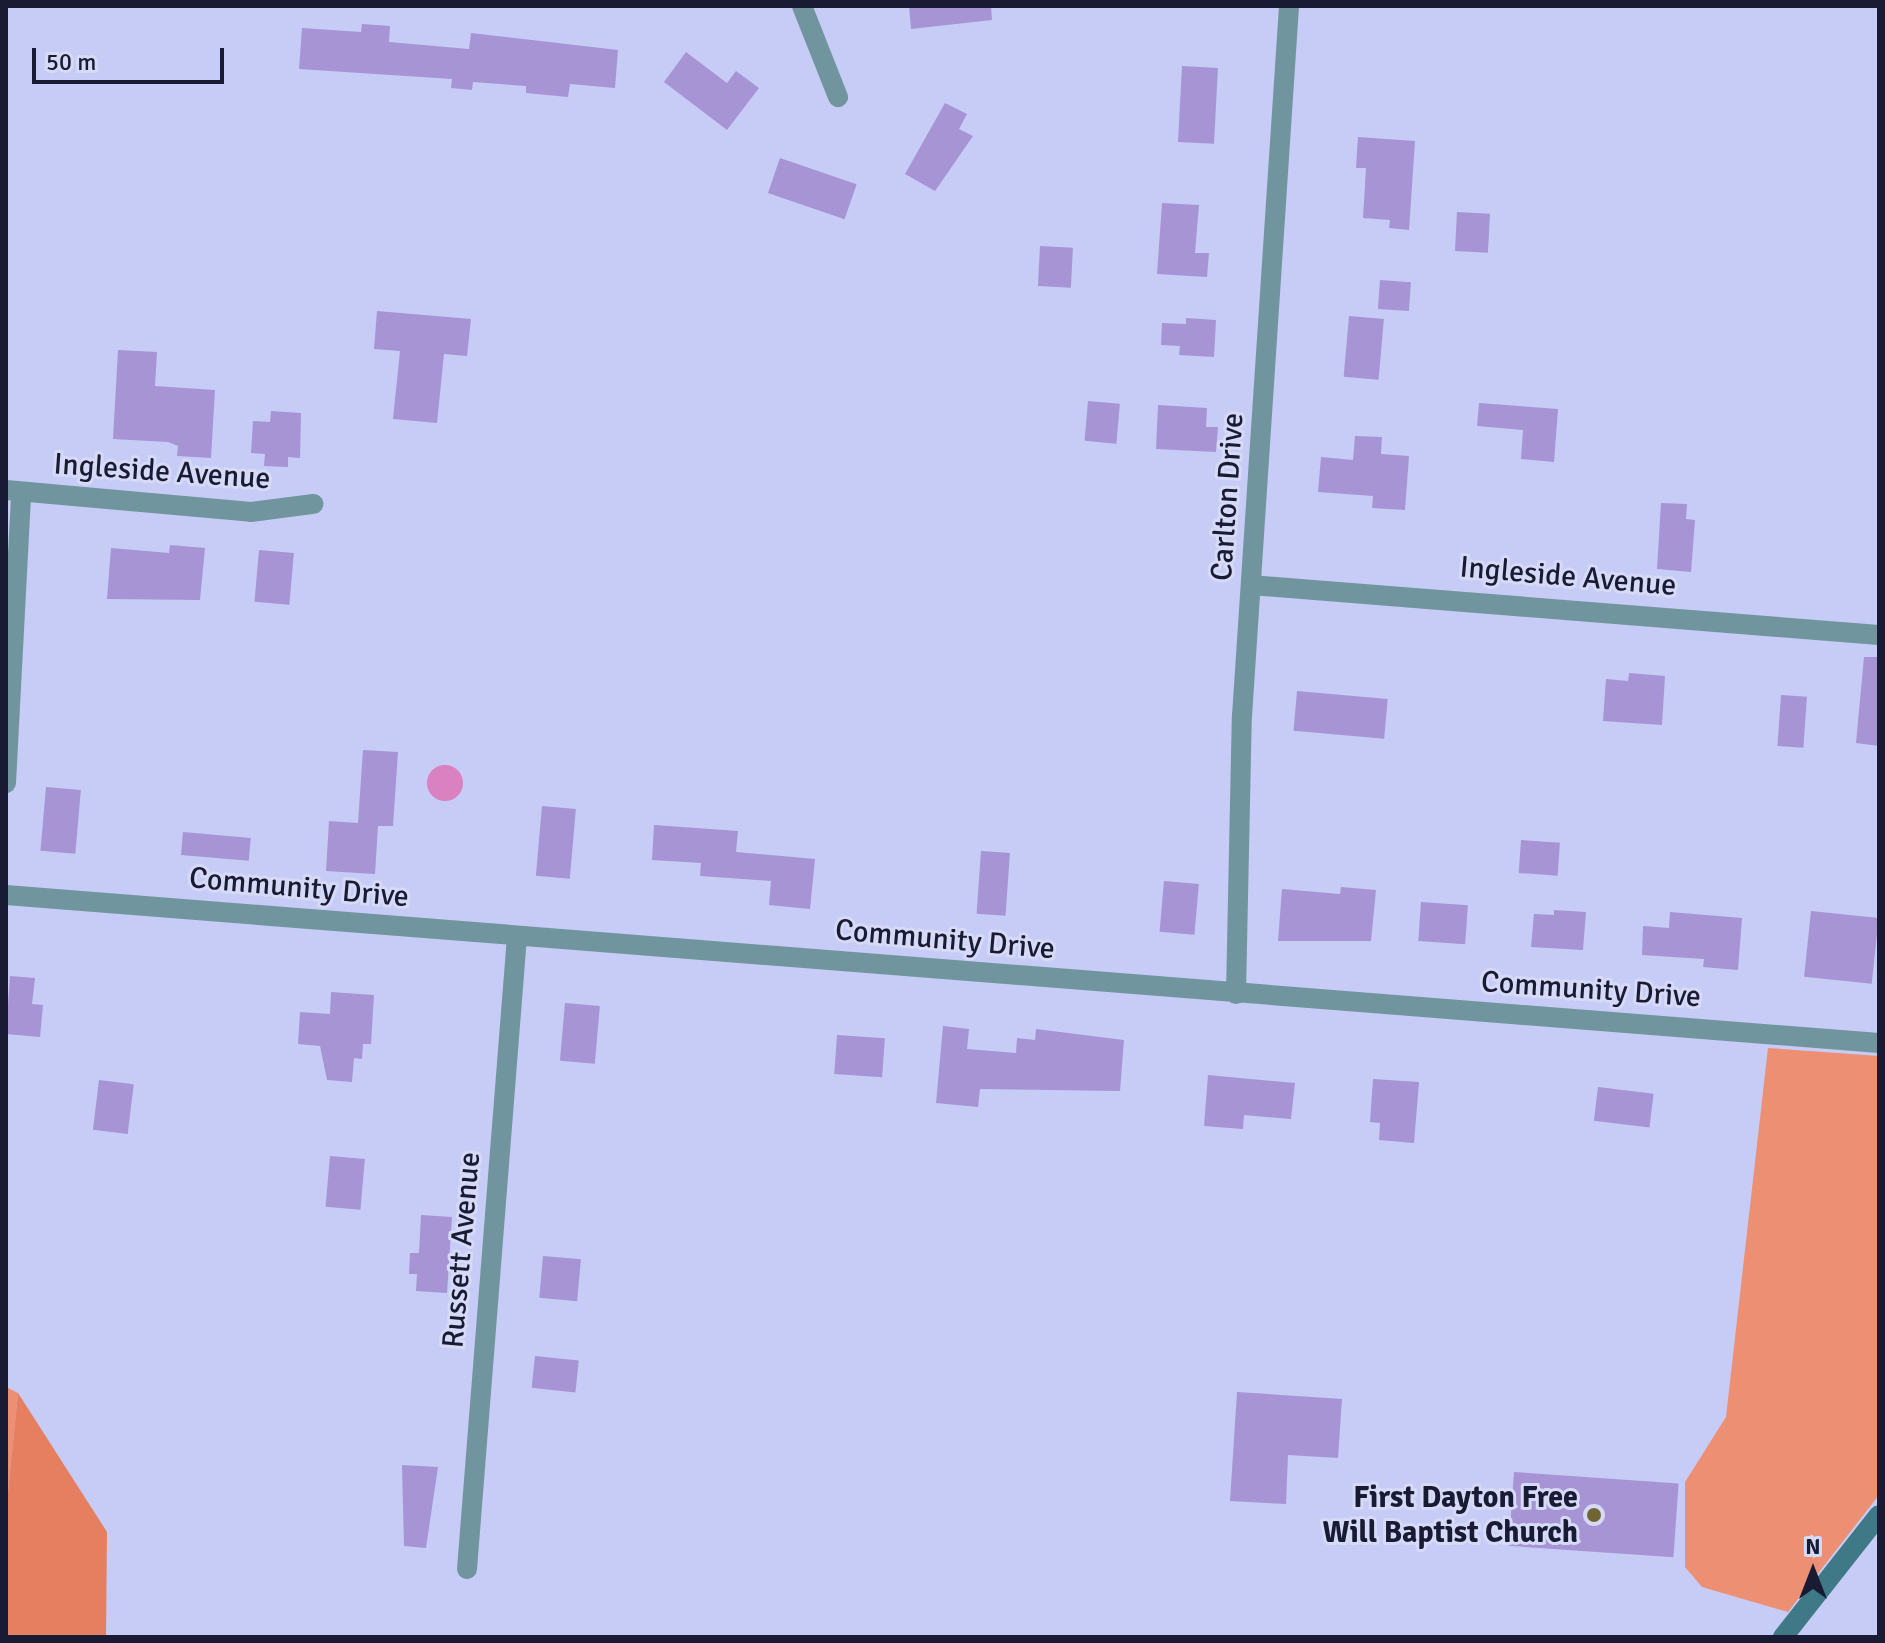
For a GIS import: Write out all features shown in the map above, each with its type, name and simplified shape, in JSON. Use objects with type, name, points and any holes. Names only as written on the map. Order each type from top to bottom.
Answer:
[{"type":"main road","points":[[1783,1637],[1879,1515]]},
{"type":"street","points":[[802,6],[838,97]]},
{"type":"street","name":"Carlton Drive","points":[[1236,994],[1251,585],[1289,6]]},
{"type":"street","points":[[6,783],[14,491]]},
{"type":"street","name":"Ingleside Avenue","points":[[14,491],[251,512],[313,504]]},
{"type":"street","name":"Ingleside Avenue","points":[[1251,585],[1879,635]]},
{"type":"street","name":"Community Drive","points":[[6,895],[1879,1043]]},
{"type":"street","name":"Russett Avenue","points":[[467,1569],[517,936]]},
{"type":"shaded area","points":[[445,765],[458,770],[463,783],[458,796],[445,801],[432,796],[427,783],[432,770]]},
{"type":"shaded area","points":[[1768,1048],[1879,1056],[1879,1495],[1788,1612],[1702,1587],[1685,1567],[1685,1482],[1726,1417]]},
{"type":"shaded area","points":[[6,1387],[18,1393],[6,1511]]},
{"type":"shaded area","points":[[18,1393],[107,1532],[106,1637],[6,1637],[6,1511]]},
{"type":"building","points":[[909,6],[991,6],[992,20],[911,29]]},
{"type":"building","points":[[362,24],[390,26],[389,42],[469,49],[471,33],[618,50],[615,88],[570,84],[568,97],[526,93],[526,86],[473,82],[472,90],[451,88],[452,79],[299,69],[302,28],[361,32]]},
{"type":"building","points":[[686,52],[727,83],[736,71],[759,88],[727,130],[664,82]]},
{"type":"building","points":[[1182,66],[1218,68],[1214,144],[1178,142]]},
{"type":"building","points":[[945,103],[967,114],[959,129],[973,136],[935,191],[905,174]]},
{"type":"building","points":[[1358,137],[1415,141],[1409,230],[1389,228],[1390,220],[1363,218],[1366,168],[1356,168]]},
{"type":"building","points":[[780,158],[857,184],[845,219],[768,193]]},
{"type":"building","points":[[1162,203],[1199,205],[1195,253],[1209,253],[1207,277],[1157,274]]},
{"type":"building","points":[[1457,212],[1490,214],[1488,253],[1455,251]]},
{"type":"building","points":[[1040,246],[1073,248],[1071,288],[1038,286]]},
{"type":"building","points":[[1380,280],[1411,282],[1409,311],[1378,309]]},
{"type":"building","points":[[377,311],[471,319],[467,356],[444,354],[437,423],[393,419],[400,351],[374,349]]},
{"type":"building","points":[[1349,316],[1384,319],[1379,380],[1344,377]]},
{"type":"building","points":[[1186,318],[1216,320],[1214,357],[1179,355],[1180,346],[1161,345],[1162,323],[1186,324]]},
{"type":"building","points":[[118,350],[157,352],[155,386],[215,390],[211,458],[177,456],[178,446],[168,442],[113,439]]},
{"type":"building","points":[[1088,401],[1120,404],[1116,444],[1085,441]]},
{"type":"building","points":[[1479,403],[1558,409],[1554,462],[1521,459],[1523,430],[1477,426]]},
{"type":"building","points":[[1158,405],[1207,408],[1206,427],[1218,427],[1216,452],[1156,449]]},
{"type":"building","points":[[271,411],[301,413],[300,458],[288,457],[288,467],[264,466],[265,454],[251,453],[253,421],[270,422]]},
{"type":"building","points":[[1355,436],[1382,437],[1381,454],[1409,456],[1405,510],[1372,508],[1373,496],[1318,492],[1321,457],[1353,460]]},
{"type":"building","points":[[1661,503],[1687,504],[1686,519],[1695,520],[1691,572],[1657,569]]},
{"type":"building","points":[[170,545],[205,548],[200,600],[107,599],[111,548],[169,553]]},
{"type":"building","points":[[259,550],[294,553],[289,605],[254,602]]},
{"type":"building","points":[[1864,657],[1879,657],[1879,746],[1856,743]]},
{"type":"building","points":[[1629,673],[1665,676],[1662,725],[1603,721],[1606,679],[1628,681]]},
{"type":"building","points":[[1297,691],[1388,699],[1384,739],[1294,731]]},
{"type":"building","points":[[1781,695],[1807,697],[1803,748],[1777,746]]},
{"type":"building","points":[[363,750],[398,752],[393,826],[378,826],[375,874],[326,871],[329,821],[358,823]]},
{"type":"building","points":[[46,787],[81,790],[75,854],[40,851]]},
{"type":"building","points":[[542,806],[576,809],[570,879],[536,876]]},
{"type":"building","points":[[654,825],[738,831],[736,852],[815,859],[810,909],[769,905],[771,881],[700,876],[701,863],[652,860]]},
{"type":"building","points":[[183,832],[251,838],[249,861],[181,855]]},
{"type":"building","points":[[1521,840],[1560,843],[1558,876],[1519,873]]},
{"type":"building","points":[[981,851],[1010,853],[1006,916],[977,914]]},
{"type":"building","points":[[1164,881],[1199,884],[1194,935],[1160,932]]},
{"type":"building","points":[[1341,887],[1376,890],[1371,941],[1278,941],[1282,889],[1340,894]]},
{"type":"building","points":[[1421,902],[1468,905],[1465,944],[1418,941]]},
{"type":"building","points":[[1554,910],[1586,912],[1583,950],[1531,947],[1534,914],[1554,915]]},
{"type":"building","points":[[1811,911],[1879,918],[1872,984],[1804,977]]},
{"type":"building","points":[[1670,912],[1742,918],[1738,970],[1703,967],[1704,959],[1642,955],[1643,926],[1669,928]]},
{"type":"building","points":[[10,976],[35,978],[32,1004],[43,1005],[40,1037],[6,1034]]},
{"type":"building","points":[[331,992],[374,995],[371,1044],[363,1044],[362,1059],[354,1058],[352,1082],[327,1080],[320,1046],[298,1044],[300,1012],[330,1014]]},
{"type":"building","points":[[565,1003],[600,1006],[595,1064],[560,1061]]},
{"type":"building","points":[[943,1026],[969,1029],[967,1049],[1016,1053],[1017,1038],[1035,1040],[1036,1029],[1124,1040],[1120,1091],[980,1089],[978,1107],[936,1103]]},
{"type":"building","points":[[837,1035],[885,1038],[882,1077],[834,1074]]},
{"type":"building","points":[[1208,1075],[1295,1083],[1291,1119],[1244,1115],[1243,1129],[1204,1126]]},
{"type":"building","points":[[1373,1079],[1419,1082],[1414,1143],[1379,1140],[1380,1123],[1370,1122]]},
{"type":"building","points":[[99,1080],[134,1084],[128,1134],[93,1130]]},
{"type":"building","points":[[1598,1087],[1654,1094],[1649,1128],[1594,1121]]},
{"type":"building","points":[[330,1156],[365,1159],[360,1210],[326,1207]]},
{"type":"building","points":[[421,1215],[452,1217],[447,1293],[416,1291],[417,1274],[409,1274],[410,1253],[419,1253]]},
{"type":"building","points":[[543,1256],[581,1259],[577,1301],[539,1298]]},
{"type":"building","points":[[535,1356],[579,1361],[575,1392],[532,1388]]},
{"type":"building","points":[[1237,1392],[1342,1399],[1338,1458],[1288,1455],[1286,1504],[1230,1501]]},
{"type":"building","points":[[402,1465],[438,1467],[426,1548],[404,1546]]},
{"type":"building","name":"First Dayton Free Will Baptist Church","points":[[1514,1472],[1679,1484],[1673,1557],[1509,1546]]},
{"type":"place","name":"First Dayton Free Will Baptist Church","points":[[1594,1515]]}]
